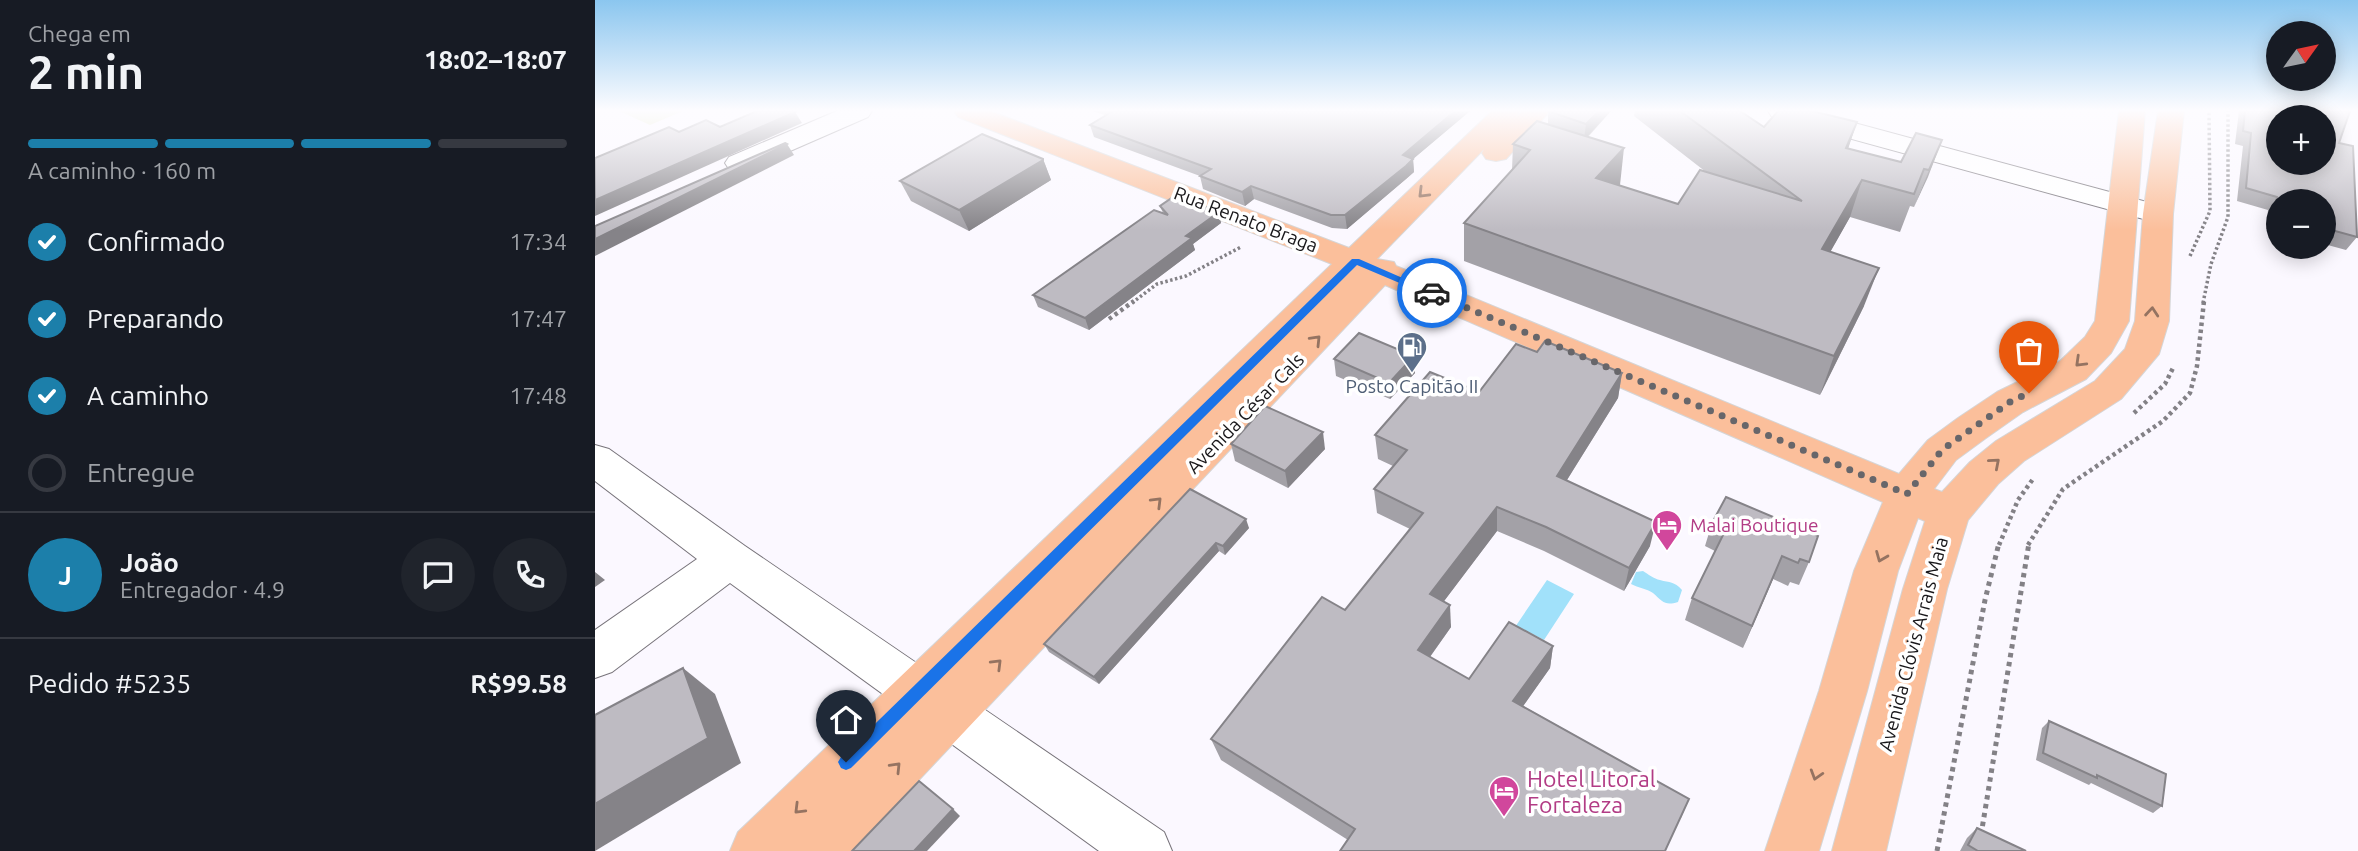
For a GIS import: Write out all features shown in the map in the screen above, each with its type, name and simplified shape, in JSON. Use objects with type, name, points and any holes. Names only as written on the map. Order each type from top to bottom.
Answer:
[{"type":"main road","name":"Rua Renato Braga","points":[[1069,151],[1368,266],[1949,513]]},
{"type":"main road","name":"Avenida César Cals","points":[[933,702],[1278,379],[1368,266],[1471,151]]},
{"type":"main road","name":"Avenida César Cals","points":[[1368,266],[1494,151]]},
{"type":"main road","points":[[1792,851],[1843,691],[1876,571],[1907,494],[1942,450],[2010,402],[2073,370],[2098,345],[2112,321],[2128,151]]},
{"type":"main road","name":"Avenida Clóvis Arrais Maia","points":[[1859,851],[1926,589],[1949,513],[1984,473],[2010,450],[2108,390],[2134,363],[2148,338],[2152,321],[2165,151]]},
{"type":"main road","points":[[757,851],[933,702]]},
{"type":"main road","points":[[815,851],[933,702]]},
{"type":"street","points":[[719,172],[768,151]]},
{"type":"street","points":[[1925,151],[2158,214]]},
{"type":"street","points":[[595,460],[730,559],[1145,851]]},
{"type":"street","points":[[595,657],[730,559]]},
{"type":"path","points":[[2189,259],[2210,211],[2209,151]]},
{"type":"path","points":[[1980,838],[2029,540],[2063,489],[2163,421],[2190,393],[2197,366],[2202,310],[2211,264],[2228,216],[2228,151]]},
{"type":"path","points":[[1109,319],[1157,284],[1186,276],[1231,254],[1267,228]]},
{"type":"path","points":[[2132,415],[2144,407],[2165,384],[2177,360]]},
{"type":"path","points":[[1937,851],[1984,609],[2004,527],[2018,497],[2038,474]]},
{"type":"water","points":[[1643,571],[1679,587],[1682,590],[1678,602],[1664,602],[1651,592],[1631,584],[1636,572]]},
{"type":"water","points":[[1547,580],[1574,594],[1544,640],[1527,631],[1521,639],[1511,633]]},
{"type":"building","points":[[612,151],[707,151],[595,200],[595,158]]},
{"type":"building","points":[[767,151],[773,151],[595,239],[595,226]]},
{"type":"building","points":[[953,151],[1023,151],[1043,159],[959,210],[900,181]]},
{"type":"building","points":[[1161,151],[1408,151],[1403,155],[1413,159],[1345,215],[1331,215],[1251,186],[1242,192],[1200,176],[1211,169]]},
{"type":"building","points":[[1529,151],[1621,151],[1596,178],[1678,204],[1700,170],[1802,201],[1734,151],[1857,151],[1901,162],[1907,151],[1937,151],[1929,170],[1924,169],[1914,194],[1862,180],[1822,249],[1879,268],[1834,356],[1464,223]]},
{"type":"building","points":[[2249,151],[2266,151],[2266,175],[2336,175],[2336,151],[2353,151],[2357,237],[2336,231],[2336,189],[2266,189],[2266,194],[2246,188]]},
{"type":"building","points":[[1176,195],[1219,212],[1186,236],[1192,238],[1085,318],[1033,295],[1154,210],[1168,215],[1160,206]]},
{"type":"building","points":[[1359,333],[1414,356],[1389,383],[1334,359]]},
{"type":"building","points":[[1545,341],[1622,373],[1557,476],[1656,522],[1629,568],[1546,527],[1497,507],[1430,594],[1450,605],[1418,650],[1469,679],[1509,622],[1553,646],[1513,701],[1689,799],[1665,851],[1340,851],[1355,829],[1211,739],[1322,597],[1345,610],[1423,513],[1374,489],[1407,450],[1375,435],[1430,372],[1479,392],[1516,344],[1537,352]]},
{"type":"building","points":[[1265,406],[1323,432],[1285,471],[1231,444]]},
{"type":"building","points":[[1190,489],[1246,519],[1223,546],[1216,543],[1094,677],[1044,644]]},
{"type":"building","points":[[1726,497],[1818,536],[1809,562],[1800,559],[1798,563],[1782,556],[1752,626],[1692,598],[1726,529],[1712,523]]},
{"type":"building","points":[[683,668],[708,738],[595,804],[595,715]]},
{"type":"building","points":[[2049,721],[2166,774],[2162,806],[2043,753]]},
{"type":"building","points":[[919,781],[953,809],[914,851],[852,851]]},
{"type":"building","points":[[1977,828],[2026,851],[1978,851],[1968,845]]},
{"type":"way so far","points":[[1432,293],[1907,494],[1942,450],[2010,402],[2029,393]]},
{"type":"place","name":"Posto Capitão II","points":[[1412,374]]},
{"type":"place","name":"Malai Boutique","points":[[1667,552]]},
{"type":"place","name":"Hotel Litoral Fortaleza","points":[[1504,818]]},
{"type":"route","points":[[846,762],[1355,261],[1432,293]]}]
